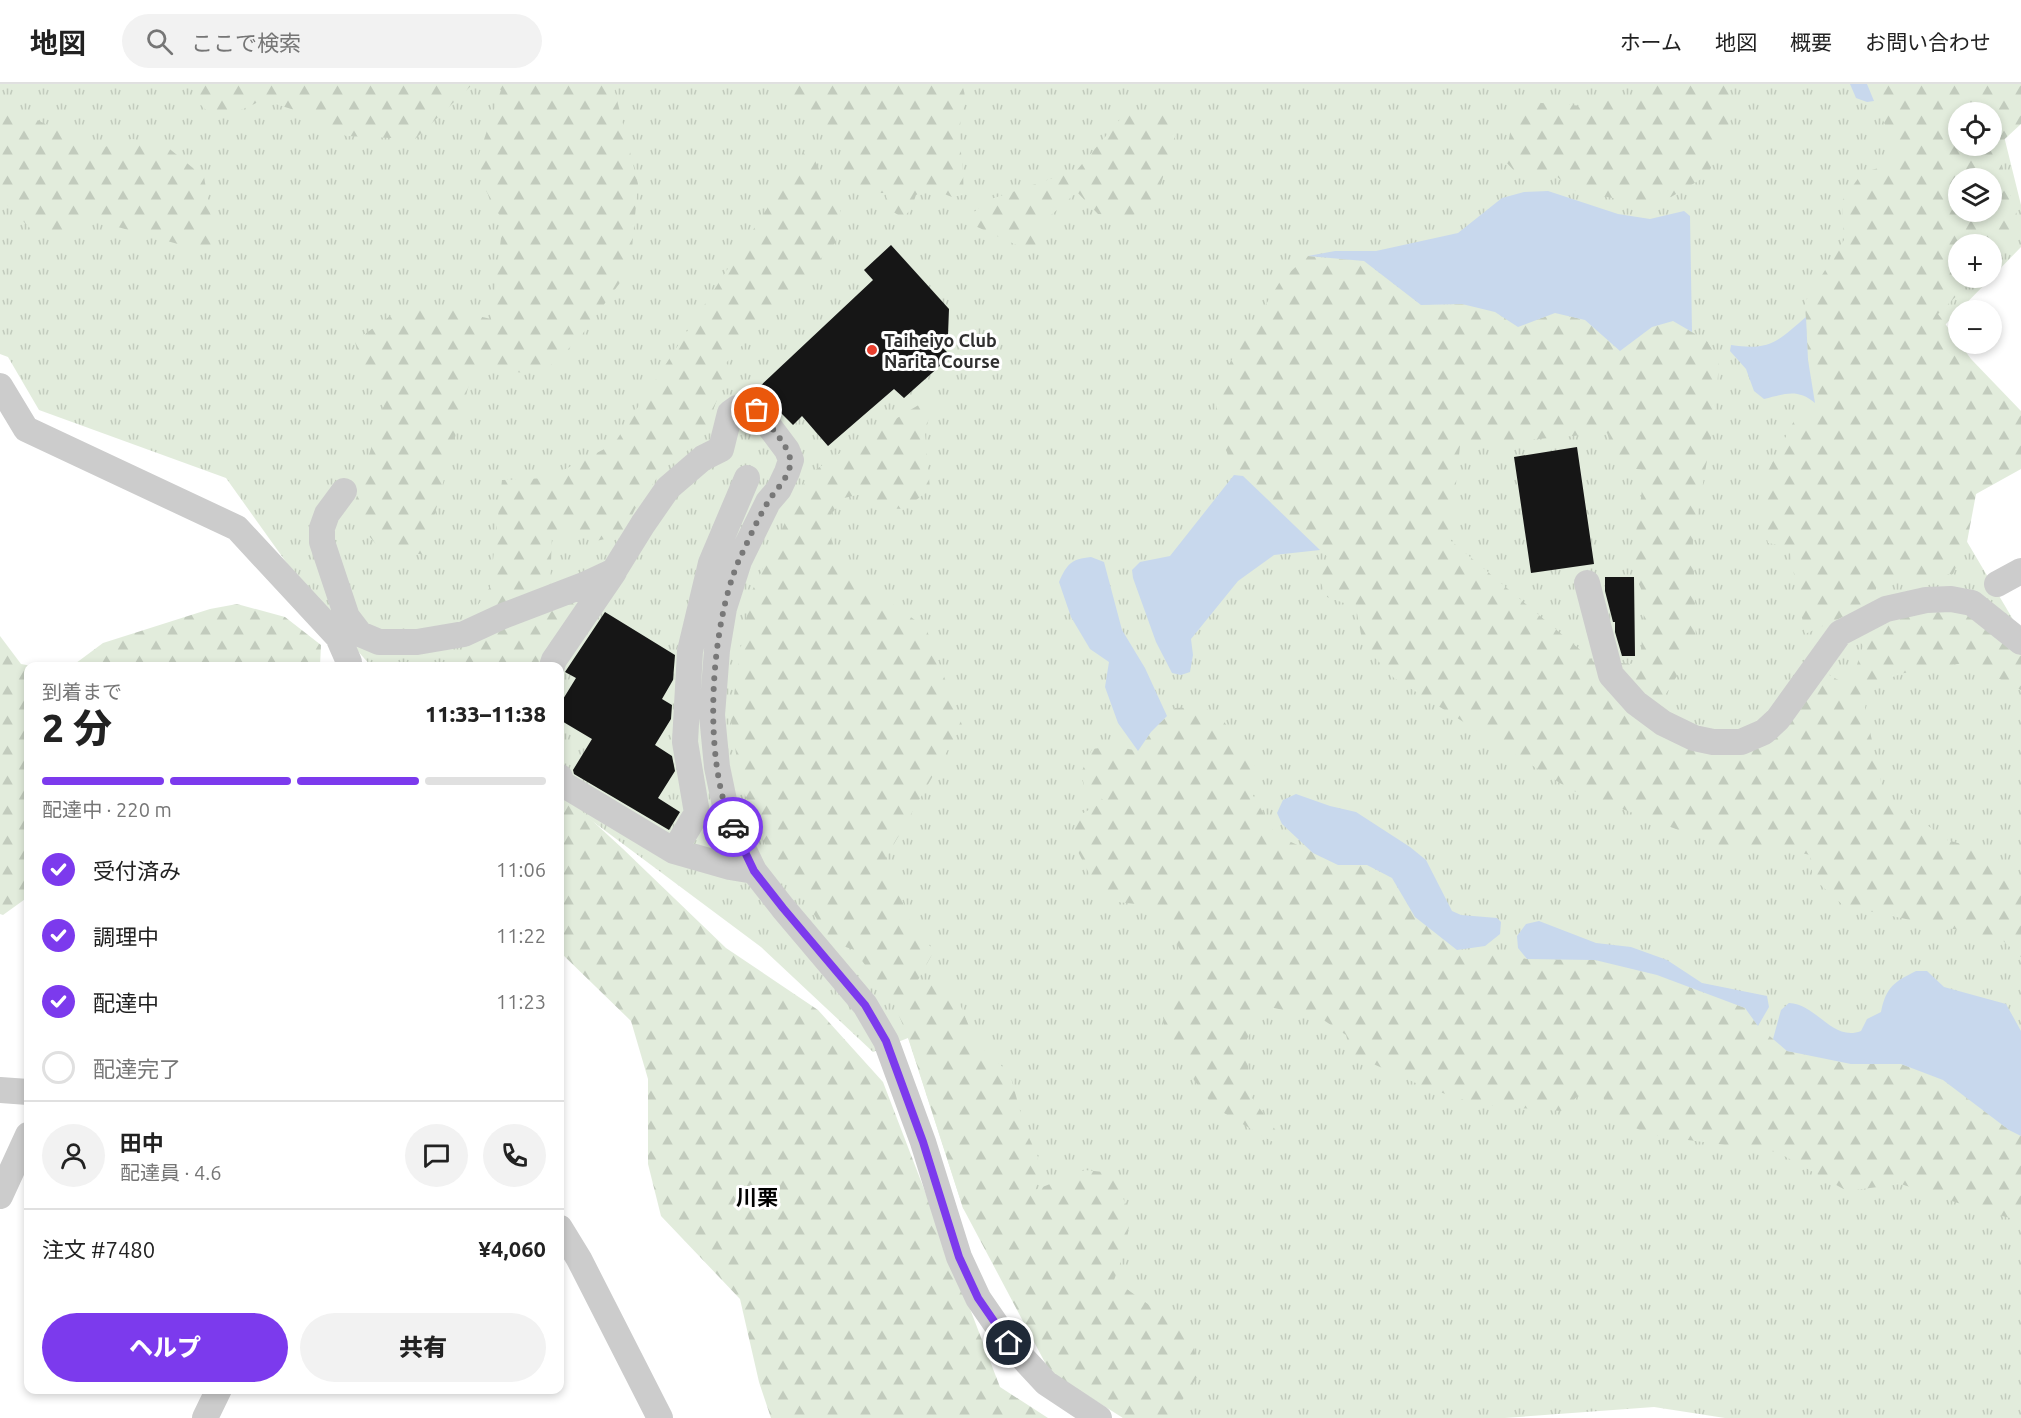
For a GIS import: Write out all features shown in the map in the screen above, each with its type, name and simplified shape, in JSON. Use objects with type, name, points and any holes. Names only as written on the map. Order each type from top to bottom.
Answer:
[{"type":"street","points":[[0,386],[26,429],[237,528],[338,637],[349,662]]},
{"type":"street","points":[[553,662],[668,488],[703,458],[721,449],[730,413],[737,408],[748,406],[757,410],[787,450],[791,460],[783,481],[768,502],[739,561],[724,608],[717,650],[712,715],[717,767],[728,815],[754,871],[865,1005],[886,1041],[923,1142],[959,1257],[978,1298],[1009,1343],[1046,1383],[1099,1418]]},
{"type":"street","points":[[721,449],[768,502]]},
{"type":"street","points":[[674,851],[697,813],[686,742],[690,651],[711,563],[747,478]]},
{"type":"street","points":[[344,491],[327,514],[322,528],[322,542],[347,616],[360,634],[379,642],[417,642],[464,634],[614,572]]},
{"type":"street","points":[[1997,584],[2021,571]]},
{"type":"street","points":[[1587,583],[1611,675],[1636,703],[1662,723],[1694,738],[1713,742],[1741,742],[1764,732],[1779,719],[1840,633],[1886,609],[1926,600],[1950,599],[1972,603],[2021,642]]},
{"type":"street","points":[[564,785],[674,851],[730,867],[754,871]]},
{"type":"street","points":[[0,1090],[24,1092]]},
{"type":"street","points":[[0,1196],[24,1144]]},
{"type":"street","points":[[564,1235],[579,1259],[660,1418]]},
{"type":"street","points":[[205,1418],[217,1394]]},
{"type":"green space","name":"Taiheiyo Club Narita Course","points":[[0,84],[2021,84],[2002,122],[2002,102],[1948,102],[1948,156],[2002,156],[2002,128],[2021,205],[2021,247],[2002,267],[2002,234],[1948,234],[1948,288],[1981,288],[1969,300],[1948,300],[1948,322],[1945,325],[1953,518],[2021,633],[2021,1418],[1725,1418],[1654,1407],[1505,1418],[1123,1418],[963,1208],[908,1038],[873,1052],[761,947],[564,800],[564,662],[367,662],[316,604],[226,478],[39,410],[8,357],[0,354]]},
{"type":"green space","points":[[201,84],[473,84],[415,139],[346,136],[310,115],[263,100],[241,110],[211,115],[198,102]]},
{"type":"green space","points":[[490,84],[613,84],[638,184],[630,269],[578,340],[541,374],[473,369],[424,555],[377,545],[351,516],[390,384],[360,366],[355,341],[393,314],[427,304],[491,319],[503,222],[484,187],[478,157],[501,90]]},
{"type":"green space","points":[[780,84],[962,85],[965,96],[960,127],[963,195],[952,197],[929,188],[916,195],[911,209],[903,218],[887,208],[886,193],[870,193],[855,184],[843,170],[839,129],[820,128],[784,93]]},
{"type":"green space","points":[[1653,84],[1729,84],[1733,114],[1708,175],[1671,197],[1634,202],[1575,191],[1551,172],[1518,175],[1505,161],[1514,111],[1528,102],[1584,106],[1650,91]]},
{"type":"green space","points":[[1867,84],[2021,84],[2021,124],[2002,142],[2002,102],[1948,102],[1948,156],[1998,156],[2002,168],[1948,168],[1948,222],[2002,222],[2002,169],[2017,215],[2013,241],[2002,251],[2002,234],[1948,234],[1948,288],[1965,288],[1952,300],[1948,300],[1948,304],[1938,314],[1948,328],[1948,354],[1967,354],[2021,411],[2021,469],[1976,494],[1967,542],[1953,574],[1877,580],[1875,599],[1959,602],[2021,633],[2021,690],[1964,663],[1904,673],[1870,685],[1865,708],[1883,792],[1947,840],[1994,853],[2017,886],[2021,887],[2021,957],[2001,939],[1844,906],[1813,878],[1810,855],[1776,847],[1719,845],[1571,790],[1394,678],[1363,645],[1355,602],[1344,603],[1327,597],[1318,576],[1331,560],[1236,469],[1214,427],[1220,379],[1281,280],[1308,256],[1364,261],[1421,305],[1462,304],[1495,312],[1518,327],[1555,313],[1585,320],[1620,351],[1652,327],[1673,321],[1707,341],[1719,361],[1715,416],[1693,539],[1696,645],[1661,702],[1645,694],[1620,663],[1635,664],[1641,653],[1645,598],[1631,566],[1645,470],[1620,467],[1607,433],[1460,446],[1450,540],[1591,659],[1646,718],[1740,745],[1822,671],[1842,682],[1855,671],[1863,646],[1845,616],[1805,634],[1789,547],[1768,543],[1762,520],[1766,475],[1797,415],[1816,410],[1808,360],[1805,302],[1844,240],[1842,201],[1862,173],[1901,161]]},
{"type":"green space","points":[[0,102],[97,149],[132,139],[166,146],[204,177],[215,238],[206,252],[79,216],[66,235],[46,236],[33,231],[12,209],[0,201]]},
{"type":"green space","points":[[1138,110],[1167,111],[1178,127],[1154,207],[1128,217],[1098,214],[1077,192],[1040,225],[1034,253],[973,225],[974,212],[991,199],[1077,170],[1122,117]]},
{"type":"green space","points":[[803,153],[812,154],[826,185],[841,206],[836,242],[726,363],[735,375],[722,388],[699,444],[669,461],[635,509],[623,535],[596,541],[573,531],[552,535],[550,588],[579,600],[576,617],[538,662],[452,662],[469,646],[465,625],[490,587],[502,480],[548,478],[614,444]]},
{"type":"green space","points":[[935,395],[925,433],[930,489],[905,509],[879,508],[866,493],[844,498],[829,517],[833,554],[873,595],[894,605],[926,628],[962,725],[886,858],[911,923],[934,951],[918,980],[953,987],[975,1041],[1010,1074],[1025,1129],[1038,1157],[1035,1190],[1085,1170],[1112,1173],[1131,1216],[1123,1256],[1114,1280],[1162,1314],[1188,1316],[1199,1374],[1171,1418],[1123,1418],[1050,1372],[963,1208],[908,1037],[894,1004],[854,950],[832,942],[794,884],[774,866],[740,783],[731,717],[751,593],[808,475]]},
{"type":"green space","points":[[237,604],[285,617],[321,645],[320,662],[77,662],[103,643],[210,609]]},
{"type":"green space","points":[[0,636],[21,664],[24,665],[24,900],[3,915],[0,914]]},
{"type":"green space","points":[[1202,707],[1220,716],[1259,771],[1251,792],[1276,835],[1338,864],[1367,865],[1392,878],[1415,917],[1457,950],[1527,959],[1595,960],[1657,975],[1745,1008],[1758,1026],[1787,1051],[1851,1064],[1901,1064],[1943,1080],[2009,1130],[2021,1136],[2021,1221],[1901,1184],[1847,1191],[1777,1152],[1651,1135],[1607,1115],[1601,1086],[1586,1089],[1561,1111],[1480,1105],[1427,1088],[1351,1054],[1346,1035],[1319,1017],[1264,1006],[1245,1043],[1252,1098],[1293,1154],[1214,1107],[1166,1042],[1163,1017],[1170,995],[1199,981],[1154,906],[1108,901],[1095,885],[1073,842],[1076,817],[1105,801],[1085,789],[1081,773],[1092,749],[1115,746],[1138,751],[1151,732],[1175,708]]},
{"type":"green space","points":[[564,795],[726,948],[818,1010],[883,1082],[1000,1387],[1048,1418],[771,1418],[759,1382],[740,1299],[661,1216],[648,1164],[648,1079],[631,1021],[564,956]]},
{"type":"water","points":[[1850,84],[1867,84],[1874,101],[1867,102],[1856,98]]},
{"type":"water","points":[[1548,191],[1618,214],[1650,219],[1684,211],[1690,216],[1692,332],[1673,321],[1652,327],[1620,351],[1585,320],[1555,313],[1518,327],[1495,312],[1462,304],[1421,305],[1364,261],[1308,256],[1335,251],[1376,251],[1458,233],[1502,198],[1524,192]]},
{"type":"water","points":[[1806,317],[1808,360],[1815,403],[1809,398],[1796,394],[1764,399],[1754,391],[1746,369],[1730,351],[1731,345],[1755,347],[1773,342]]},
{"type":"water","points":[[1234,475],[1243,476],[1320,550],[1274,555],[1238,581],[1191,639],[1193,655],[1190,672],[1181,675],[1172,673],[1156,642],[1132,570],[1140,562],[1170,556]]},
{"type":"water","points":[[1091,557],[1104,562],[1122,630],[1145,668],[1167,716],[1151,732],[1138,751],[1118,723],[1105,687],[1109,662],[1090,649],[1071,617],[1059,582],[1070,564],[1079,559]]},
{"type":"water","points":[[1296,794],[1356,812],[1410,847],[1426,860],[1452,911],[1461,915],[1497,918],[1501,922],[1500,934],[1485,946],[1457,950],[1415,917],[1392,878],[1367,865],[1338,865],[1313,853],[1282,824],[1277,813],[1283,800]]},
{"type":"water","points":[[1539,921],[1596,943],[1631,947],[1667,960],[1702,983],[1767,996],[1769,1007],[1758,1026],[1745,1008],[1657,975],[1595,960],[1527,959],[1518,948],[1517,936],[1526,924]]},
{"type":"water","points":[[1916,971],[1927,971],[1944,987],[2006,1004],[2021,1031],[2021,1136],[2009,1130],[1943,1080],[1901,1064],[1851,1064],[1787,1051],[1773,1039],[1781,1010],[1789,1003],[1808,1009],[1841,1031],[1851,1033],[1861,1031],[1867,1019],[1881,1012],[1885,997],[1892,986]]},
{"type":"building","name":"Taiheiyo Club Narita Course","points":[[891,245],[949,309],[948,335],[939,344],[951,356],[904,398],[894,389],[828,446],[802,416],[793,425],[757,389],[873,280],[864,270]]},
{"type":"building","points":[[1577,447],[1594,564],[1531,573],[1514,457]]},
{"type":"building","points":[[1605,577],[1634,577],[1635,656],[1622,656],[1615,632],[1615,622],[1613,622],[1605,591]]},
{"type":"building","points":[[605,612],[675,655],[673,680],[662,699],[672,705],[671,719],[655,745],[672,756],[675,771],[658,798],[680,812],[669,830],[574,774],[573,770],[592,739],[564,722],[564,698],[576,678],[565,672]]},
{"type":"way so far","points":[[733,827],[717,767],[712,715],[717,650],[724,608],[739,561],[768,502],[787,472],[791,460],[787,450],[757,410]]},
{"type":"place","name":"Taiheiyo Club Narita Course","points":[[872,350]]},
{"type":"district","name":"川栗","points":[[757,1197]]},
{"type":"route","points":[[733,827],[754,871],[865,1005],[886,1041],[923,1142],[959,1257],[978,1298],[1009,1343]]}]
